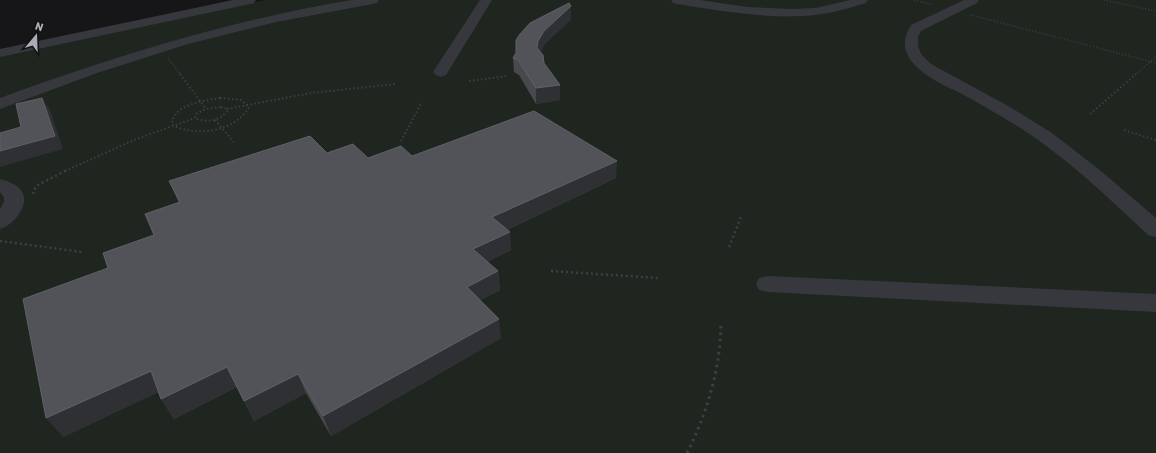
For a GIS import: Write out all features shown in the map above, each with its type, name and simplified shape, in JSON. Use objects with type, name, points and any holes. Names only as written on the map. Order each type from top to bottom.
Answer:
[{"type":"street","points":[[0,53],[250,0]]},
{"type":"street","points":[[0,104],[78,74],[160,48],[277,17],[373,0]]},
{"type":"street","points":[[441,72],[486,0]]},
{"type":"street","points":[[677,0],[742,10],[789,13],[840,8],[862,0]]},
{"type":"street","points":[[973,0],[916,28],[911,35],[911,50],[921,63],[932,72],[989,102],[1029,126],[1069,154],[1111,189],[1156,230]]},
{"type":"street","points":[[0,185],[12,191],[16,198],[14,206],[3,228]]},
{"type":"street","points":[[768,284],[1156,303]]},
{"type":"path","points":[[914,0],[1156,63]]},
{"type":"path","points":[[1104,0],[1156,11]]},
{"type":"path","points":[[1116,2],[1120,0]]},
{"type":"path","points":[[160,48],[206,109]]},
{"type":"path","points":[[1090,114],[1156,57]]},
{"type":"path","points":[[469,82],[508,76]]},
{"type":"path","points":[[31,200],[36,186],[66,170],[132,140],[195,118],[196,114],[206,109],[216,107],[227,109],[328,90],[396,84]]},
{"type":"path","points":[[172,125],[171,122],[173,117],[177,113],[200,102],[230,98],[238,99],[248,104]]},
{"type":"path","points":[[401,141],[422,102]]},
{"type":"path","points":[[172,125],[183,130],[191,131],[222,127],[245,116],[250,107],[248,104]]},
{"type":"path","points":[[195,118],[200,121],[215,120],[224,116],[227,109]]},
{"type":"path","points":[[215,120],[234,142]]},
{"type":"path","points":[[1124,130],[1156,140]]},
{"type":"path","points":[[729,247],[741,217]]},
{"type":"path","points":[[3,228],[0,240],[82,252]]},
{"type":"path","points":[[551,271],[658,278]]},
{"type":"path","points":[[687,453],[697,435],[713,384],[721,334],[720,325]]},
{"type":"shaded area","points":[[266,0],[1156,0],[1156,453],[0,453],[0,56]]},
{"type":"building","points":[[569,3],[571,6],[544,31],[538,41],[537,48],[543,55],[544,63],[560,85],[536,88],[518,60],[513,58],[516,53],[516,40],[530,23]]},
{"type":"building","points":[[42,98],[55,136],[0,151],[0,133],[21,127],[16,104]]},
{"type":"building","points":[[534,111],[617,161],[492,217],[510,232],[473,249],[498,271],[467,287],[499,319],[323,416],[298,374],[244,401],[227,367],[161,399],[151,371],[46,418],[23,299],[108,268],[103,253],[154,235],[145,214],[180,202],[169,181],[310,136],[327,153],[353,144],[368,158],[401,146],[412,156]]}]
